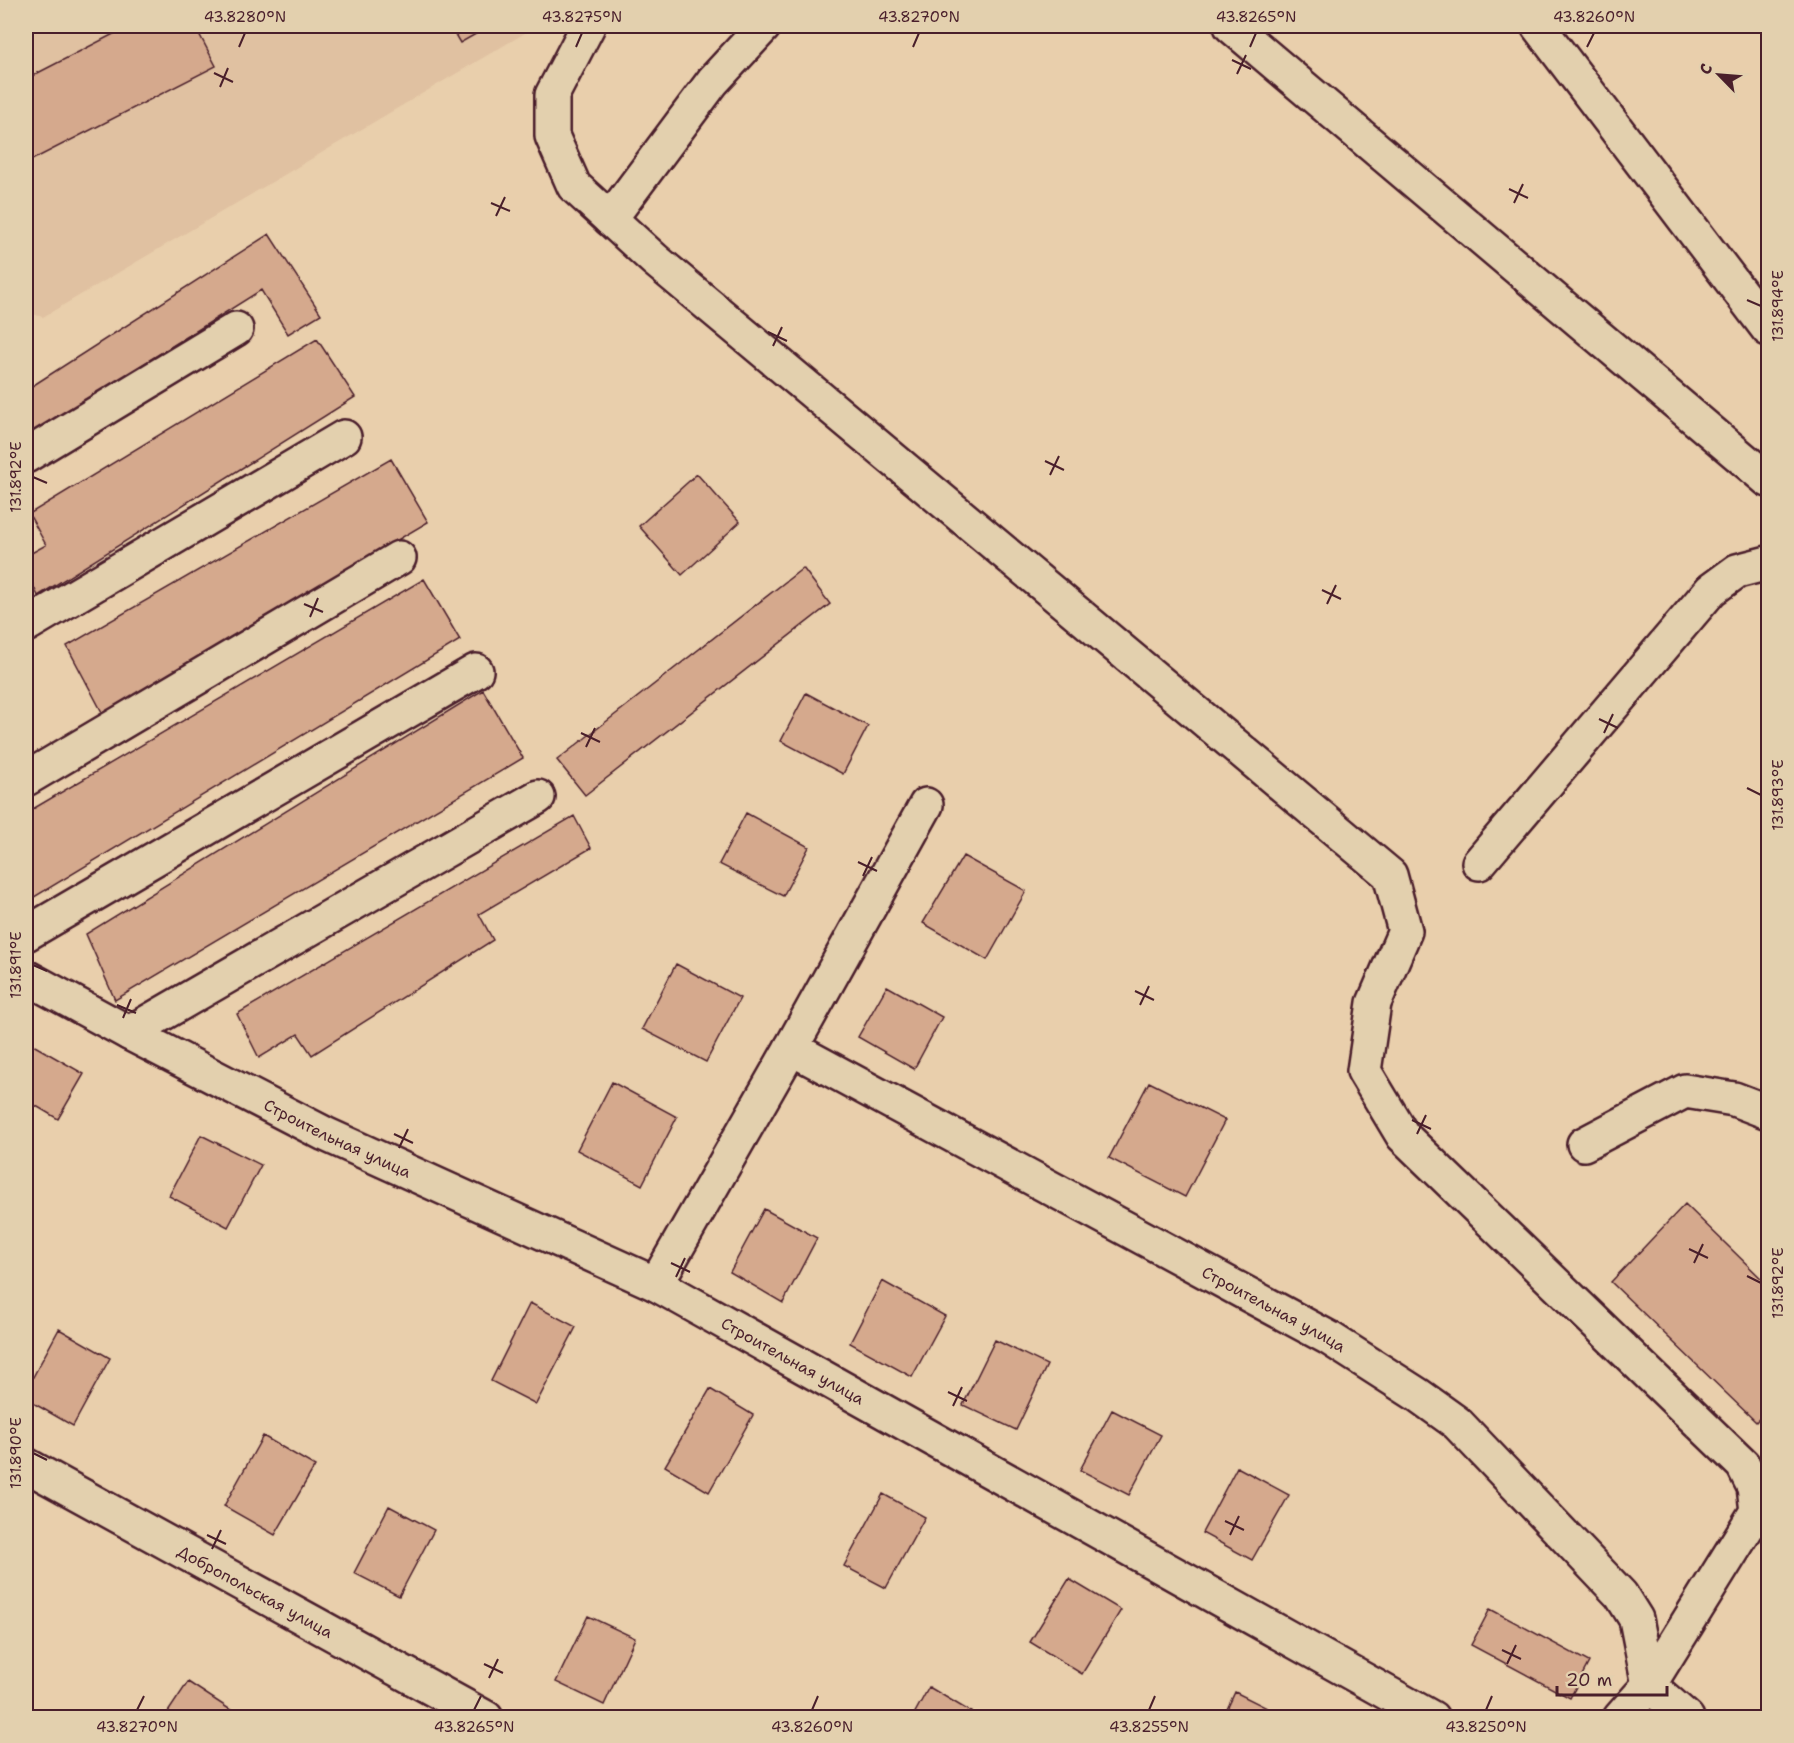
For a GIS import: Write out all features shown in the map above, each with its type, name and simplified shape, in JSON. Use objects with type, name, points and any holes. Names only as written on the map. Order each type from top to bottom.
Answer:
[{"type":"street","points":[[588,26],[552,95],[552,136],[574,186],[655,260],[1390,875],[1405,931],[1374,1004],[1364,1071],[1403,1136],[1743,1465],[1754,1488],[1763,1516],[1649,1685],[1620,1718]]},
{"type":"street","points":[[610,219],[713,81],[764,26]]},
{"type":"street","points":[[1230,26],[1768,480]]},
{"type":"street","points":[[1538,26],[1768,329]]},
{"type":"street","points":[[26,456],[236,329]]},
{"type":"street","points":[[26,625],[344,437]]},
{"type":"street","points":[[26,779],[399,558]]},
{"type":"street","points":[[1479,863],[1712,590],[1737,572],[1768,563]]},
{"type":"street","points":[[26,934],[476,671]]},
{"type":"street","points":[[129,1033],[538,797]]},
{"type":"street","points":[[656,1284],[926,805]]},
{"type":"street","name":"Строительная улица","points":[[26,977],[129,1033],[326,1134],[656,1284],[1432,1718]]},
{"type":"street","name":"Строительная улица","points":[[791,1048],[1329,1338],[1457,1423],[1621,1595],[1636,1619],[1649,1685]]},
{"type":"street","points":[[1584,1144],[1685,1091],[1734,1099],[1768,1112]]},
{"type":"street","name":"Добропольская улица","points":[[26,1465],[486,1718]]},
{"type":"street","points":[[1649,1685],[1688,1718]]},
{"type":"shaded area","points":[[26,26],[537,26],[43,317],[26,312]]},
{"type":"building","points":[[129,26],[195,26],[216,66],[26,163],[26,79]]},
{"type":"building","points":[[450,26],[490,26],[460,43]]},
{"type":"building","points":[[269,234],[321,314],[288,334],[261,290],[26,438],[26,390]]},
{"type":"building","points":[[317,339],[355,397],[38,596],[26,570],[26,556],[46,545],[29,514]]},
{"type":"building","points":[[391,459],[428,522],[103,714],[67,646]]},
{"type":"building","points":[[697,474],[740,522],[682,575],[639,526]]},
{"type":"building","points":[[803,568],[830,604],[585,795],[557,760]]},
{"type":"building","points":[[424,579],[460,640],[26,902],[26,813]]},
{"type":"building","points":[[483,690],[523,758],[115,1000],[86,934]]},
{"type":"building","points":[[806,693],[868,726],[843,774],[781,741]]},
{"type":"building","points":[[746,813],[809,847],[783,896],[719,864]]},
{"type":"building","points":[[574,816],[591,848],[479,914],[493,940],[312,1055],[298,1034],[259,1058],[237,1014]]},
{"type":"building","points":[[963,856],[1026,891],[987,960],[923,923]]},
{"type":"building","points":[[676,964],[740,998],[706,1062],[642,1029]]},
{"type":"building","points":[[887,986],[942,1017],[914,1069],[858,1037]]},
{"type":"building","points":[[26,1041],[84,1074],[58,1119],[26,1100]]},
{"type":"building","points":[[612,1082],[677,1117],[642,1185],[577,1150]]},
{"type":"building","points":[[1149,1082],[1225,1120],[1185,1197],[1109,1158]]},
{"type":"building","points":[[201,1135],[261,1165],[228,1227],[169,1196]]},
{"type":"building","points":[[1685,1204],[1768,1285],[1768,1409],[1756,1422],[1611,1282]]},
{"type":"building","points":[[764,1209],[817,1238],[783,1303],[730,1272]]},
{"type":"building","points":[[882,1281],[945,1316],[912,1377],[850,1343]]},
{"type":"building","points":[[530,1303],[576,1327],[536,1404],[491,1381]]},
{"type":"building","points":[[59,1329],[110,1358],[73,1426],[26,1399],[26,1390]]},
{"type":"building","points":[[995,1340],[1047,1365],[1016,1430],[963,1405]]},
{"type":"building","points":[[710,1389],[753,1415],[709,1492],[665,1466]]},
{"type":"building","points":[[1112,1410],[1161,1435],[1129,1495],[1080,1470]]},
{"type":"building","points":[[263,1436],[315,1466],[275,1535],[224,1506]]},
{"type":"building","points":[[1237,1467],[1289,1495],[1252,1560],[1202,1533]]},
{"type":"building","points":[[883,1494],[925,1517],[886,1588],[844,1566]]},
{"type":"building","points":[[389,1506],[434,1530],[399,1596],[354,1573]]},
{"type":"building","points":[[1069,1579],[1121,1610],[1082,1674],[1030,1642]]},
{"type":"building","points":[[1490,1609],[1589,1662],[1570,1698],[1471,1645]]},
{"type":"building","points":[[588,1616],[635,1638],[604,1705],[556,1682]]},
{"type":"building","points":[[188,1682],[243,1718],[164,1718]]},
{"type":"building","points":[[929,1687],[981,1718],[912,1718]]},
{"type":"building","points":[[1235,1692],[1287,1718],[1223,1718]]}]
